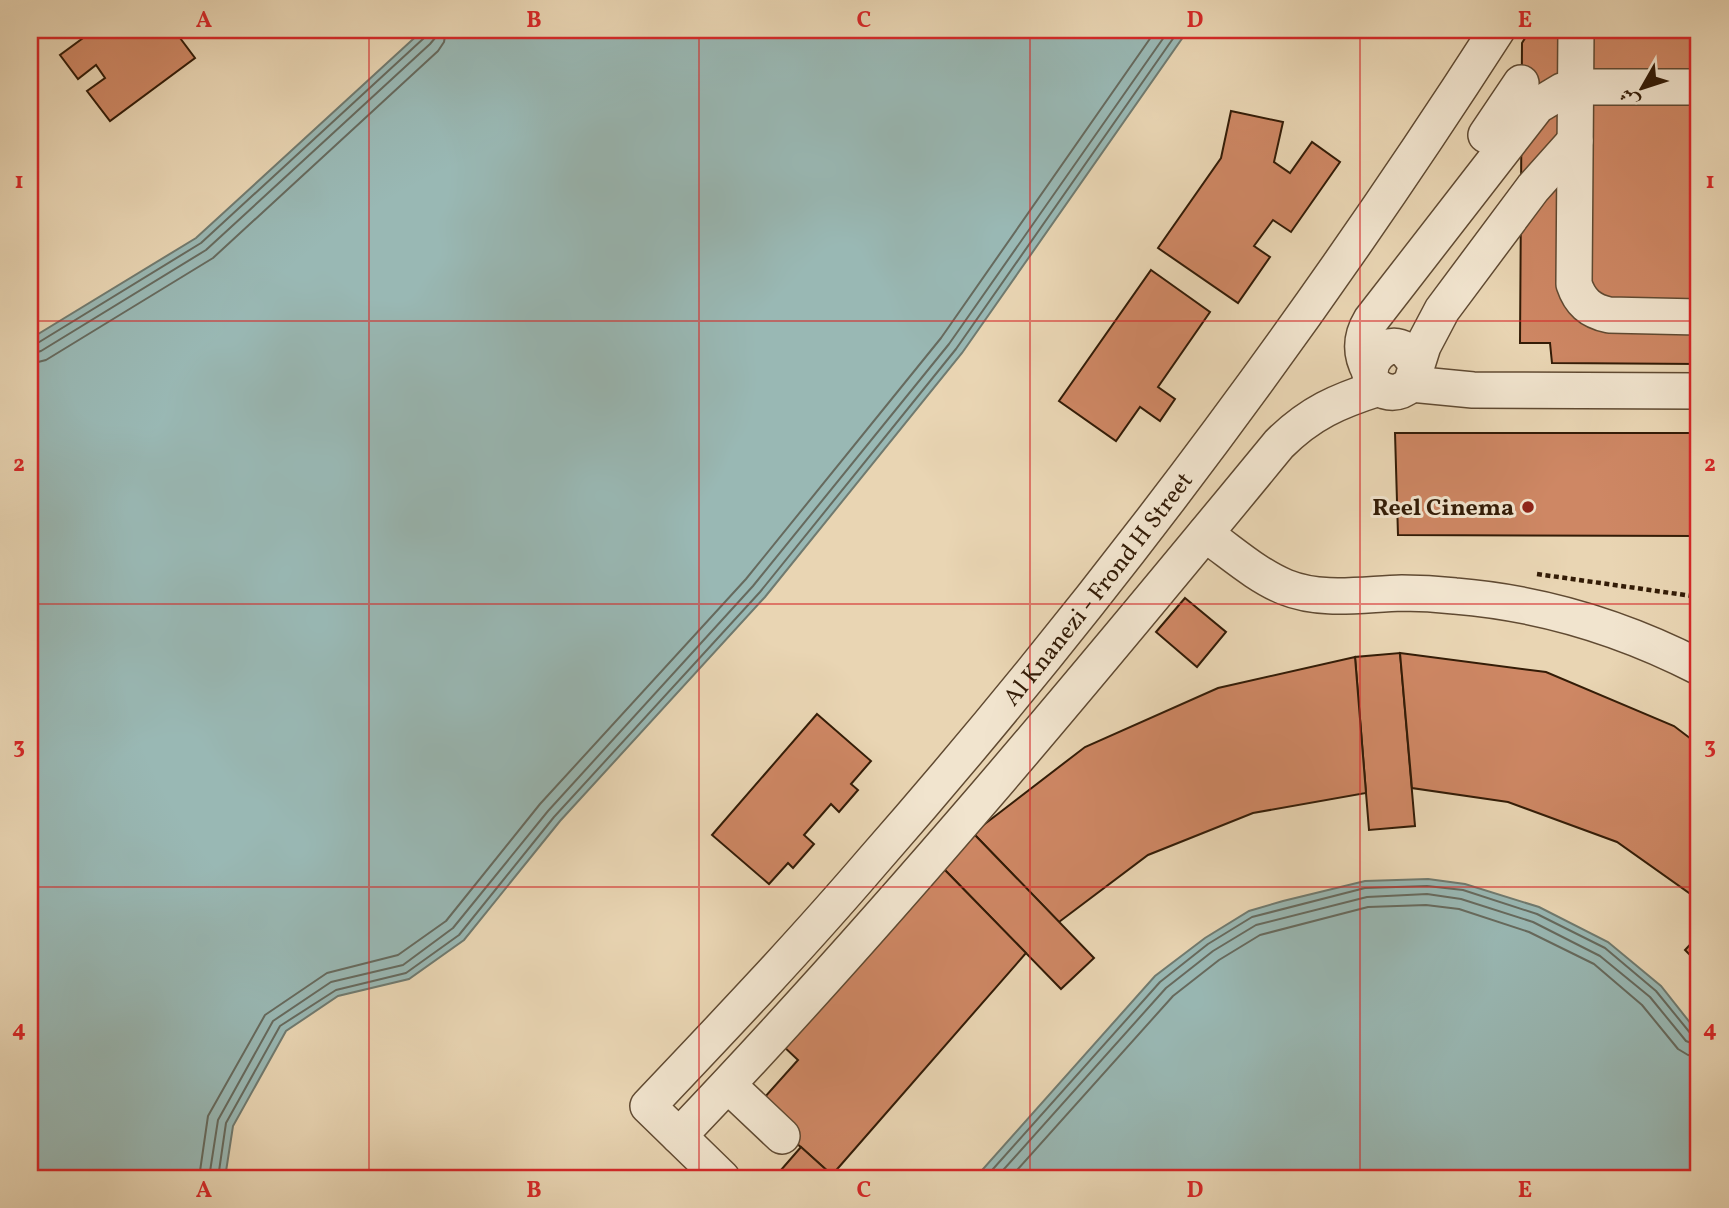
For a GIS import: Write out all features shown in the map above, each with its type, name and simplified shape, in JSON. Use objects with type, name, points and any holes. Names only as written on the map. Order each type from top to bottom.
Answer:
[{"type":"street","name":"Al Knanezi - Frond H Street","points":[[679,1136],[648,1106],[872,863],[1077,617],[1175,492],[1270,364],[1362,233],[1497,30]]},
{"type":"street","points":[[1576,30],[1574,284],[1578,296],[1597,312],[1609,315],[1699,317]]},
{"type":"street","points":[[1401,284],[1405,264],[1422,229],[1521,83]]},
{"type":"street","points":[[1699,87],[1576,87],[1549,98],[1527,117],[1365,330],[1362,351],[1394,378],[1463,389],[1699,391]]},
{"type":"street","points":[[722,1178],[679,1136],[728,1085],[963,822],[1293,430],[1326,407],[1394,378],[1423,346],[1442,310],[1533,188],[1575,141]]},
{"type":"street","points":[[1205,534],[1266,577],[1308,594],[1331,596],[1404,593],[1505,602],[1604,626],[1652,644],[1699,667]]},
{"type":"street","points":[[728,1085],[782,1136]]},
{"type":"water","points":[[423,30],[1188,30],[962,353],[765,597],[560,821],[464,940],[409,979],[338,996],[286,1031],[233,1126],[225,1178],[30,1178],[30,339],[196,238]]},
{"type":"water","points":[[1428,879],[1465,884],[1539,907],[1608,942],[1661,986],[1699,1034],[1699,1178],[975,1178],[1155,976],[1205,938],[1249,911],[1283,901],[1365,881]]},
{"type":"building","points":[[94,30],[174,30],[195,58],[110,121],[87,91],[105,78],[96,65],[78,79],[60,55]]},
{"type":"building","points":[[1530,30],[1699,30],[1699,364],[1552,363],[1550,343],[1520,343],[1522,43]]},
{"type":"building","points":[[1231,111],[1283,122],[1274,162],[1290,173],[1312,142],[1340,162],[1291,232],[1273,220],[1254,246],[1270,257],[1238,303],[1158,248],[1221,158]]},
{"type":"building","points":[[1151,270],[1210,312],[1158,387],[1175,399],[1160,421],[1140,407],[1116,441],[1059,401]]},
{"type":"building","points":[[1395,433],[1699,433],[1699,536],[1398,535]]},
{"type":"building","points":[[1185,598],[1226,632],[1197,667],[1156,632]]},
{"type":"building","points":[[1400,653],[1415,826],[1369,830],[1355,657]]},
{"type":"building","points":[[1400,653],[1546,672],[1674,726],[1699,745],[1699,900],[1617,842],[1508,802],[1412,788]]},
{"type":"building","points":[[1355,657],[1366,793],[1253,813],[1148,855],[1059,922],[973,833],[1085,747],[1218,688]]},
{"type":"building","points":[[817,714],[871,761],[851,784],[858,790],[839,812],[831,804],[804,835],[814,844],[793,868],[788,863],[769,884],[712,835]]},
{"type":"building","points":[[973,833],[1094,958],[1061,989],[940,865]]},
{"type":"building","points":[[940,865],[1026,953],[832,1175],[756,1107],[798,1060],[782,1045]]},
{"type":"building","points":[[1699,935],[1699,964],[1685,950]]},
{"type":"building","points":[[801,1147],[832,1175],[836,1178],[774,1178]]},
{"type":"place","name":"Reel Cinema","points":[[1528,507]]}]
